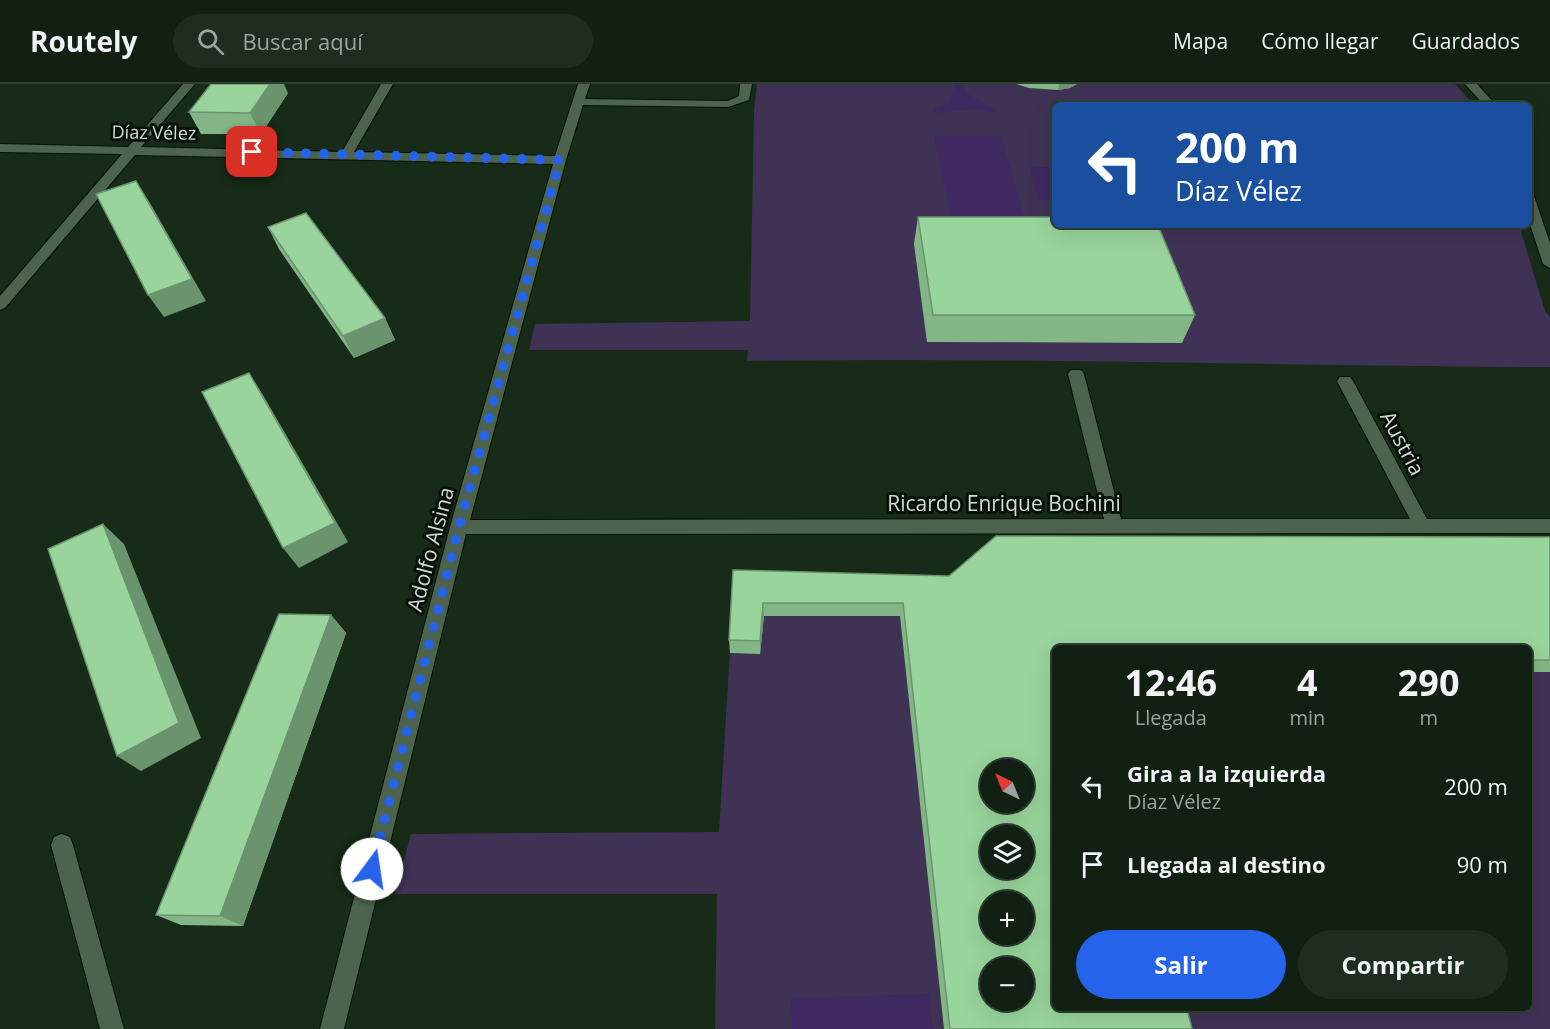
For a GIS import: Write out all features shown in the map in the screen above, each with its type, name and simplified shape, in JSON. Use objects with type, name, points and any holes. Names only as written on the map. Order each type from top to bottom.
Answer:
[{"type":"street","points":[[0,305],[189,84]]},
{"type":"street","points":[[347,154],[387,84]]},
{"type":"street","name":"Adolfo Alsina","points":[[332,1029],[459,527],[560,160],[584,84]]},
{"type":"street","points":[[579,102],[728,104],[745,98],[746,84]]},
{"type":"street","points":[[1471,84],[1487,102]]},
{"type":"street","name":"Díaz Vélez","points":[[0,148],[560,160]]},
{"type":"street","points":[[1532,202],[1544,220],[1550,264]]},
{"type":"street","points":[[1076,374],[1114,525]]},
{"type":"street","name":"Austria","points":[[1345,381],[1422,526]]},
{"type":"street","name":"Ricardo Enrique Bochini","points":[[459,527],[1550,526]]},
{"type":"street","points":[[62,846],[112,1029]]},
{"type":"shaded area","points":[[757,84],[1455,84],[1471,102],[1052,102],[1052,228],[1520,228],[1545,311],[1550,317],[1550,367],[948,360],[747,361],[748,350],[529,350],[535,324],[750,321],[754,111]]},
{"type":"shaded area","points":[[955,85],[963,85],[966,93],[997,110],[995,113],[975,109],[935,113],[933,109],[948,104]]},
{"type":"shaded area","points":[[934,136],[1001,136],[1030,237],[955,237]]},
{"type":"shaded area","points":[[1029,167],[1052,167],[1052,200],[1038,200]]},
{"type":"shaded area","points":[[1550,551],[1550,1029],[715,1029],[717,894],[395,894],[411,834],[719,832],[734,584],[945,589]]},
{"type":"shaded area","points":[[929,994],[933,1029],[792,1029],[791,998]]},
{"type":"building","points":[[211,84],[270,84],[250,113],[189,112]]},
{"type":"building","points":[[136,181],[192,279],[148,295],[96,194]]},
{"type":"building","points":[[306,213],[385,318],[343,336],[268,227]]},
{"type":"building","points":[[918,217],[1052,217],[1052,228],[1159,228],[1195,315],[933,315]]},
{"type":"building","points":[[249,373],[335,523],[283,548],[202,392]]},
{"type":"building","points":[[103,524],[179,723],[117,756],[48,549]]},
{"type":"building","points":[[996,536],[1550,537],[1550,660],[1532,660],[1532,645],[1052,645],[1052,1011],[1188,1011],[1192,1029],[950,1029],[903,603],[763,603],[760,641],[729,640],[733,570],[949,576]]},
{"type":"building","points":[[279,614],[331,615],[220,916],[156,915]]},
{"type":"route","points":[[252,152],[560,160],[459,527],[372,869]]}]
